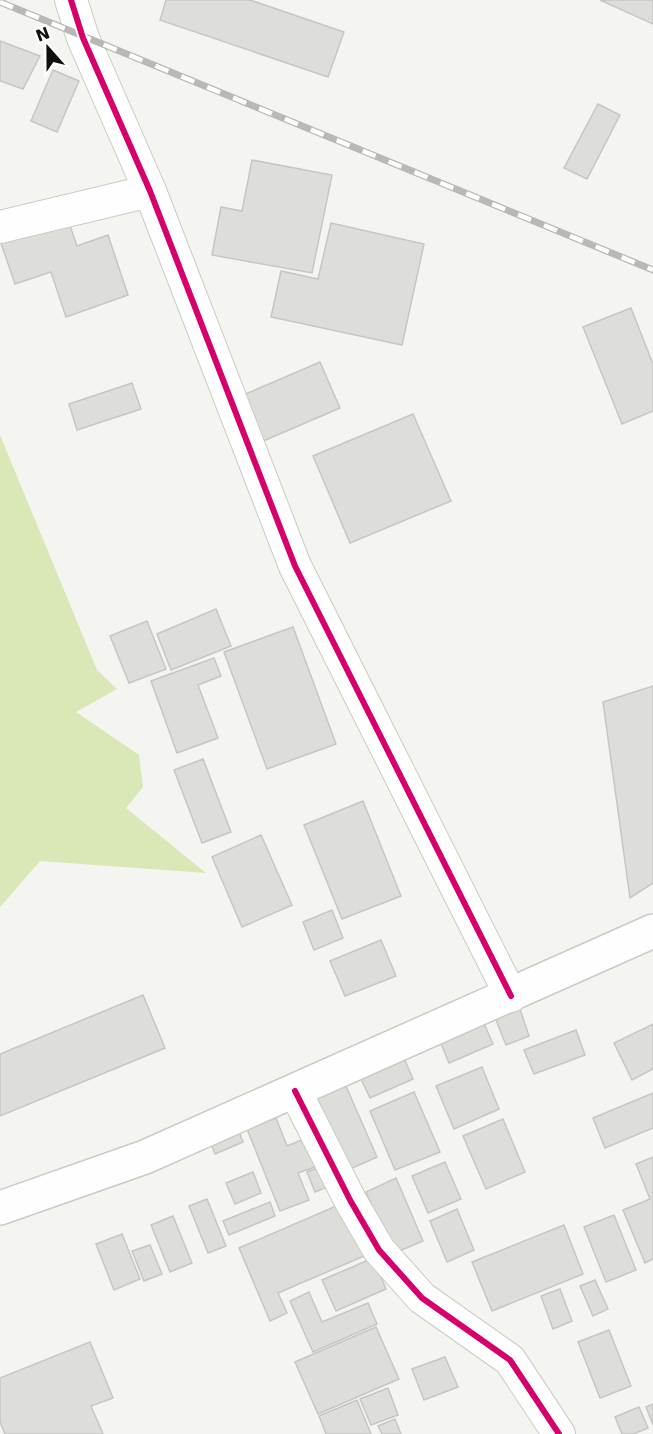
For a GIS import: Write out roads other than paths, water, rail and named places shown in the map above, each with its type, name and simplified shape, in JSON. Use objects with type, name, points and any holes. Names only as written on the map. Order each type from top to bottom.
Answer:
[{"type":"main road","points":[[0,1208],[145,1157],[653,931]]},
{"type":"street","points":[[71,0],[83,38],[150,191],[295,566],[511,996]]},
{"type":"street","points":[[0,228],[150,191]]},
{"type":"street","points":[[295,1091],[350,1200],[379,1250],[422,1298],[510,1360],[559,1434]]},
{"type":"railway","points":[[0,2],[653,270]]}]
